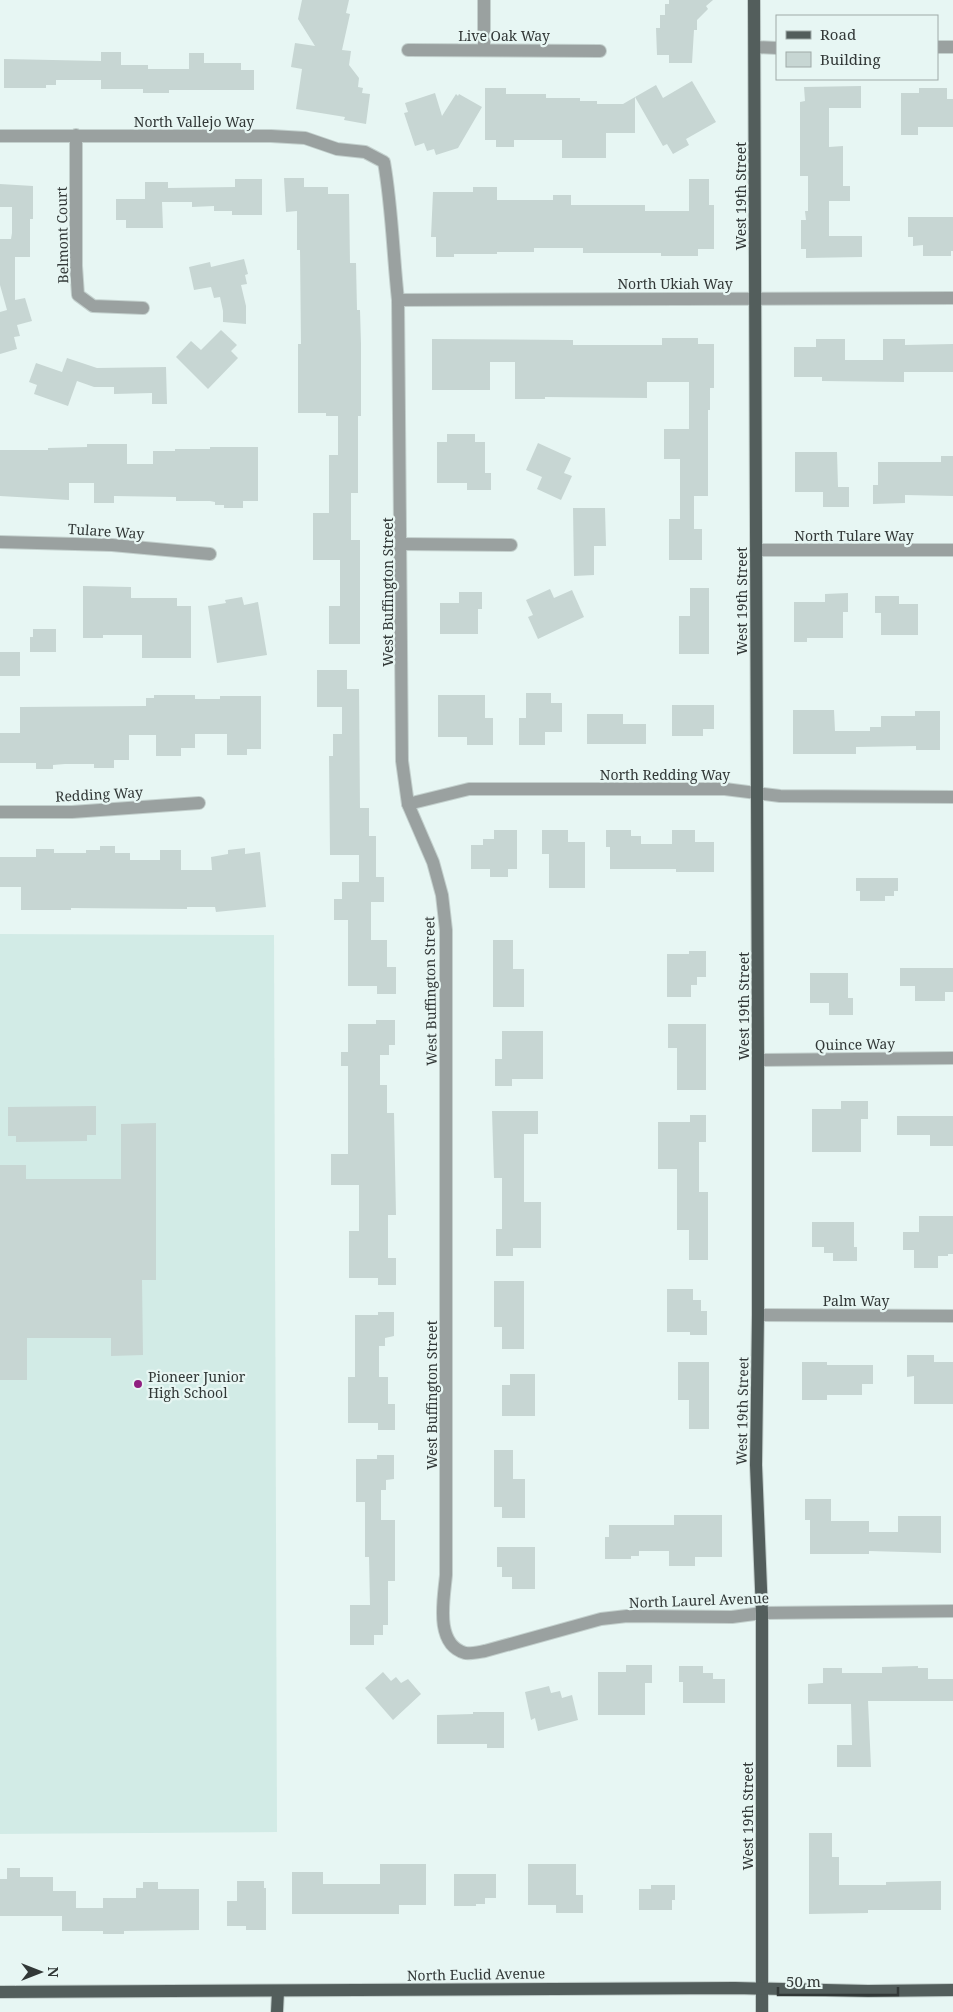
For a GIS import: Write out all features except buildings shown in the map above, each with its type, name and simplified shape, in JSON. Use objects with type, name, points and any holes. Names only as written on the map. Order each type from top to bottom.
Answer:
[{"type":"main road","name":"West 19th Street","points":[[754,0],[758,1060],[756,1465],[762,1613],[762,2012]]},
{"type":"main road","name":"North Euclid Avenue","points":[[0,1992],[763,1988],[953,1990]]},
{"type":"main road","points":[[277,2012],[278,1991]]},
{"type":"street","points":[[484,0],[484,50]]},
{"type":"street","points":[[755,47],[776,48]]},
{"type":"street","points":[[938,47],[953,47]]},
{"type":"street","name":"Live Oak Way","points":[[408,50],[600,51]]},
{"type":"street","name":"North Vallejo Way","points":[[0,136],[271,136],[305,138],[337,149],[366,152],[384,162]]},
{"type":"street","name":"Belmont Court","points":[[76,136],[76,266],[78,295],[93,306],[143,308]]},
{"type":"street","name":"West Buffington Street","points":[[384,162],[390,196],[398,300],[402,544],[402,761],[408,804],[433,862],[442,896],[446,930],[446,1575],[443,1613],[445,1632],[452,1645]]},
{"type":"street","name":"North Ukiah Way","points":[[398,300],[953,298]]},
{"type":"street","name":"Tulare Way","points":[[0,542],[112,545],[210,554]]},
{"type":"street","points":[[402,544],[511,545]]},
{"type":"street","name":"North Tulare Way","points":[[756,550],[953,550]]},
{"type":"street","name":"North Redding Way","points":[[408,804],[469,789],[725,789],[780,796],[953,797]]},
{"type":"street","name":"Redding Way","points":[[0,812],[72,812],[199,803]]},
{"type":"street","name":"Quince Way","points":[[758,1060],[953,1058]]},
{"type":"street","name":"Palm Way","points":[[758,1315],[953,1316]]},
{"type":"street","name":"North Laurel Avenue","points":[[452,1645],[465,1653],[484,1651],[601,1619],[627,1616],[732,1617],[762,1613],[953,1611]]},
{"type":"shaded area","name":"Pioneer Junior High School","points":[[0,934],[274,935],[277,1832],[0,1834]]},
{"type":"place","name":"Pioneer Junior High School","points":[[138,1384]]}]
